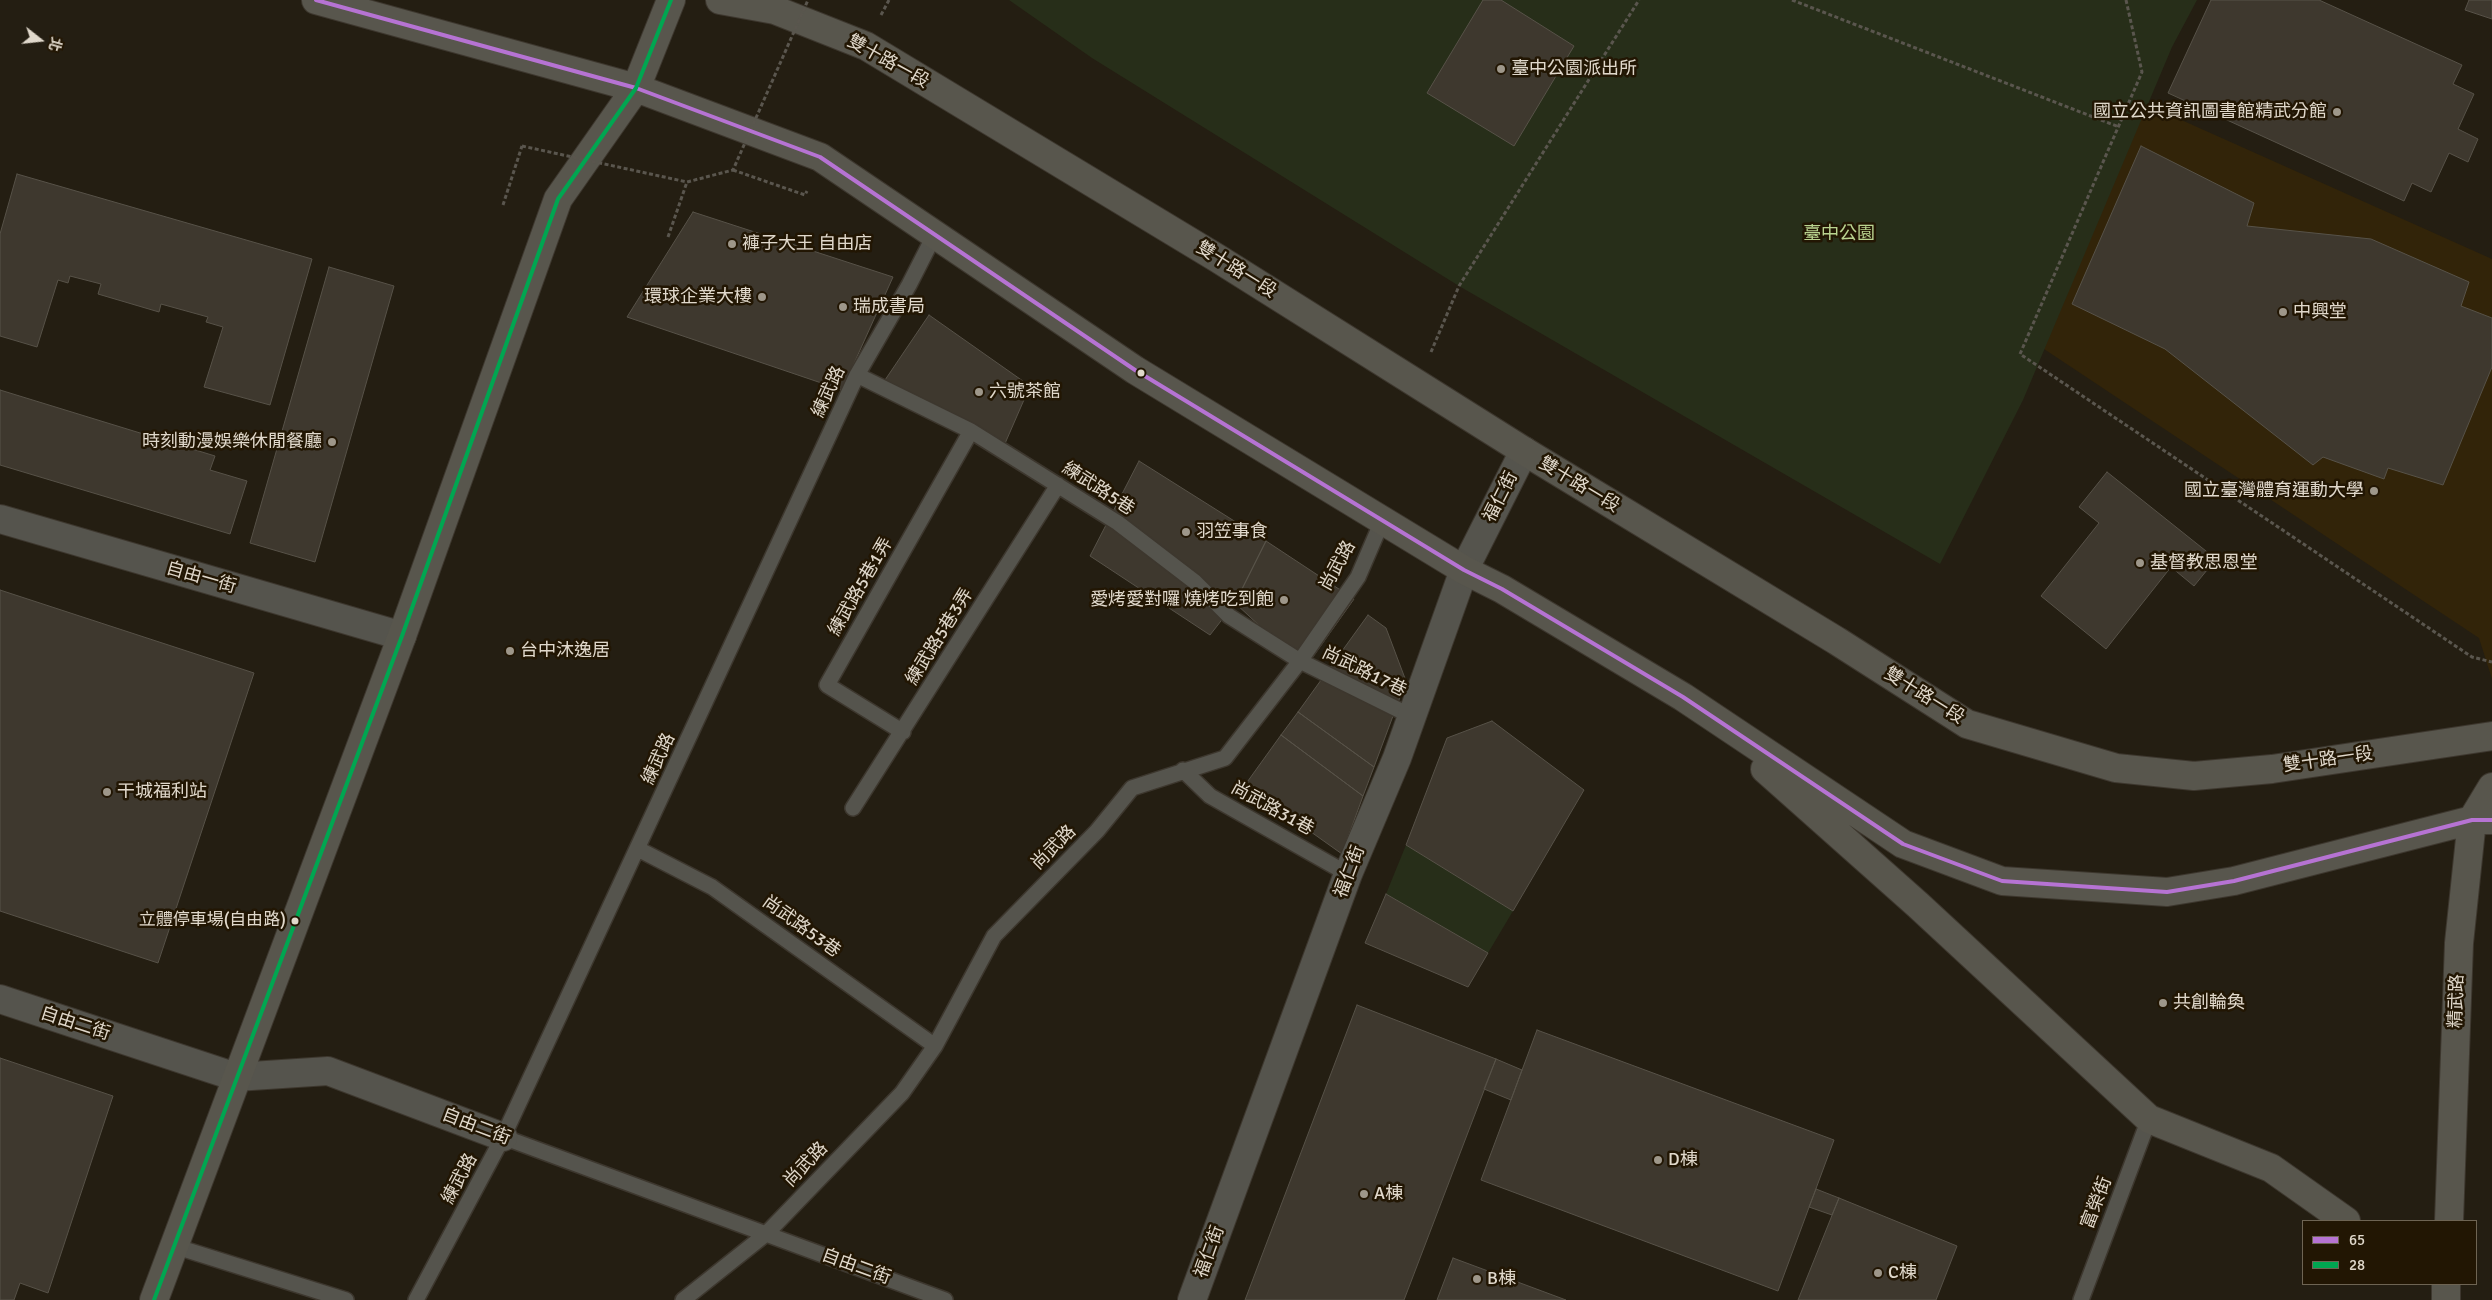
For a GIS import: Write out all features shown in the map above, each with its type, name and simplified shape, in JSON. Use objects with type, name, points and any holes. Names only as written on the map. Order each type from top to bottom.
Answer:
[{"type":"main road","points":[[316,0],[636,88],[820,157],[1135,370],[1383,519],[1464,570],[1502,589],[1683,697],[1903,844],[2002,881],[2167,892],[2234,881],[2482,820]]},
{"type":"main road","points":[[154,1300],[402,636],[558,199],[636,88],[671,0]]},
{"type":"main road","name":"雙十路一段","points":[[720,0],[775,10],[866,46],[1418,382],[1524,451],[1837,641],[1967,724],[2116,768],[2194,776],[2272,768],[2492,736]]},
{"type":"main road","points":[[1683,697],[1918,905],[2149,1119],[2271,1168],[2345,1220]]},
{"type":"main road","name":"精武路","points":[[2448,1220],[2459,943],[2482,820],[2492,787]]},
{"type":"main road","points":[[2446,1285],[2446,1300]]},
{"type":"street","name":"福仁街","points":[[1192,1300],[1348,874],[1397,758],[1464,570],[1524,451]]},
{"type":"street","name":"自由一街","points":[[0,519],[402,636]]},
{"type":"street","name":"自由二街","points":[[0,998],[236,1077],[328,1071],[503,1138]]},
{"type":"lane","name":"練武路","points":[[416,1300],[503,1138],[857,375],[909,285],[935,234]]},
{"type":"lane","name":"練武路5巷","points":[[857,375],[971,431],[1118,523],[1195,582],[1229,616],[1300,661]]},
{"type":"lane","name":"練武路5巷1弄","points":[[903,732],[827,684],[971,431]]},
{"type":"lane","name":"練武路5巷3弄","points":[[852,808],[903,732],[1058,485]]},
{"type":"lane","name":"尚武路","points":[[766,1234],[902,1093],[935,1046],[994,936],[1097,831],[1132,788],[1225,758],[1300,661],[1358,578],[1383,519]]},
{"type":"lane","name":"尚武路17巷","points":[[1300,661],[1411,716]]},
{"type":"lane","name":"尚武路31巷","points":[[1183,770],[1210,796],[1348,874]]},
{"type":"lane","name":"尚武路53巷","points":[[638,849],[712,887],[935,1046]]},
{"type":"lane","name":"富榮街","points":[[2081,1300],[2149,1119]]},
{"type":"lane","name":"自由二街","points":[[503,1138],[944,1300]]},
{"type":"lane","points":[[683,1300],[766,1234]]},
{"type":"lane","points":[[174,1246],[346,1300]]},
{"type":"path","points":[[733,170],[808,0]]},
{"type":"path","points":[[1418,382],[1459,286],[1639,0]]},
{"type":"path","points":[[1792,0],[2119,128]]},
{"type":"path","points":[[2126,0],[2142,72],[2020,354],[2472,657],[2492,662]]},
{"type":"path","points":[[504,205],[522,146],[687,182],[733,170],[805,196]]},
{"type":"path","points":[[668,237],[687,182]]},
{"type":"shaded area","name":"國立臺灣體育運動大學","points":[[2139,101],[2492,259],[2492,679],[2479,638],[2035,343]]},
{"type":"green space","name":"臺中公園","points":[[1009,0],[2197,0],[2172,47],[2023,400],[1940,564],[1459,286],[1092,58]]},
{"type":"green space","points":[[1406,845],[1513,911],[1488,953],[1386,894]]},
{"type":"building","name":"臺中公園派出所","points":[[1483,0],[1501,0],[1574,46],[1514,146],[1427,93]]},
{"type":"building","name":"國立公共資訊圖書館精武分館","points":[[2211,0],[2319,0],[2462,65],[2453,84],[2474,94],[2458,129],[2478,139],[2468,162],[2449,153],[2431,192],[2412,183],[2404,201],[2168,93]]},
{"type":"building","points":[[2469,0],[2492,0],[2492,19],[2465,10]]},
{"type":"building","name":"中興堂","points":[[2141,146],[2254,203],[2247,226],[2371,239],[2469,282],[2461,306],[2492,318],[2492,367],[2443,485],[2388,468],[2384,479],[2323,457],[2313,465],[2165,349],[2072,304]]},
{"type":"building","points":[[17,174],[312,259],[270,405],[204,387],[223,327],[206,322],[208,317],[161,304],[159,312],[98,294],[101,284],[70,276],[68,283],[58,280],[37,347],[0,336],[0,234]]},
{"type":"building","name":"環球企業大樓","points":[[693,212],[893,277],[842,390],[627,317]]},
{"type":"building","points":[[329,267],[394,286],[315,562],[250,543]]},
{"type":"building","points":[[929,315],[1030,386],[1000,455],[885,380]]},
{"type":"building","points":[[0,390],[215,456],[210,470],[247,481],[230,534],[0,465]]},
{"type":"building","points":[[1139,461],[1266,541],[1235,603],[1210,635],[1090,556]]},
{"type":"building","name":"基督教思恩堂","points":[[2107,472],[2216,559],[2194,586],[2171,567],[2106,649],[2041,596],[2099,523],[2079,507]]},
{"type":"building","points":[[1266,541],[1354,599],[1305,668],[1235,603]]},
{"type":"building","name":"干城福利站","points":[[0,590],[254,673],[158,963],[0,911]]},
{"type":"building","points":[[1368,615],[1386,628],[1406,681],[1374,767],[1298,712]]},
{"type":"building","points":[[1298,712],[1374,767],[1363,796],[1281,735]]},
{"type":"building","points":[[1492,721],[1584,790],[1513,911],[1406,845],[1447,738]]},
{"type":"building","points":[[1281,735],[1363,796],[1342,854],[1245,785]]},
{"type":"building","points":[[1386,894],[1488,953],[1468,987],[1365,943]]},
{"type":"building","name":"A棟","points":[[1357,1005],[1496,1059],[1404,1300],[1245,1300]]},
{"type":"building","name":"D棟","points":[[1537,1030],[1834,1140],[1778,1291],[1481,1180]]},
{"type":"building","points":[[0,1058],[113,1096],[48,1293],[20,1283],[14,1300],[0,1300]]},
{"type":"building","points":[[1496,1059],[1522,1070],[1511,1100],[1484,1089]]},
{"type":"building","points":[[1816,1189],[1839,1198],[1832,1215],[1809,1207]]},
{"type":"building","name":"C棟","points":[[1839,1198],[1957,1246],[1936,1300],[1798,1300]]},
{"type":"building","name":"B棟","points":[[1453,1258],[1566,1300],[1437,1300]]},
{"type":"transit line","name":"65","points":[[316,0],[636,88],[820,157],[1135,370],[1464,570],[1502,589],[1683,697],[1903,844],[2002,881],[2167,892],[2234,881],[2472,820],[2492,820]]},
{"type":"transit line","name":"28","points":[[154,1300],[402,636],[558,199],[636,88],[671,0]]},
{"type":"place","name":"臺中公園派出所","points":[[1501,69]]},
{"type":"place","name":"國立公共資訊圖書館精武分館","points":[[2337,112]]},
{"type":"place","name":"褲子大王 自由店","points":[[732,244]]},
{"type":"place","name":"環球企業大樓","points":[[762,297]]},
{"type":"place","name":"瑞成書局","points":[[843,307]]},
{"type":"place","name":"中興堂","points":[[2283,312]]},
{"type":"place","name":"六號茶館","points":[[979,392]]},
{"type":"place","name":"時刻動漫娛樂休閒餐廳","points":[[332,442]]},
{"type":"place","name":"國立臺灣體育運動大學","points":[[2374,491]]},
{"type":"place","name":"羽笠事食","points":[[1186,532]]},
{"type":"place","name":"基督教思恩堂","points":[[2140,563]]},
{"type":"place","name":"愛烤愛對囉 燒烤吃到飽","points":[[1284,600]]},
{"type":"place","name":"台中沐逸居","points":[[510,651]]},
{"type":"place","name":"干城福利站","points":[[107,792]]},
{"type":"place","name":"立體停車場(自由路)","points":[[295,921]]},
{"type":"place","name":"共創輪奐","points":[[2163,1003]]},
{"type":"place","name":"D棟","points":[[1658,1160]]},
{"type":"place","name":"A棟","points":[[1364,1194]]},
{"type":"place","name":"C棟","points":[[1878,1273]]},
{"type":"place","name":"B棟","points":[[1477,1279]]}]
